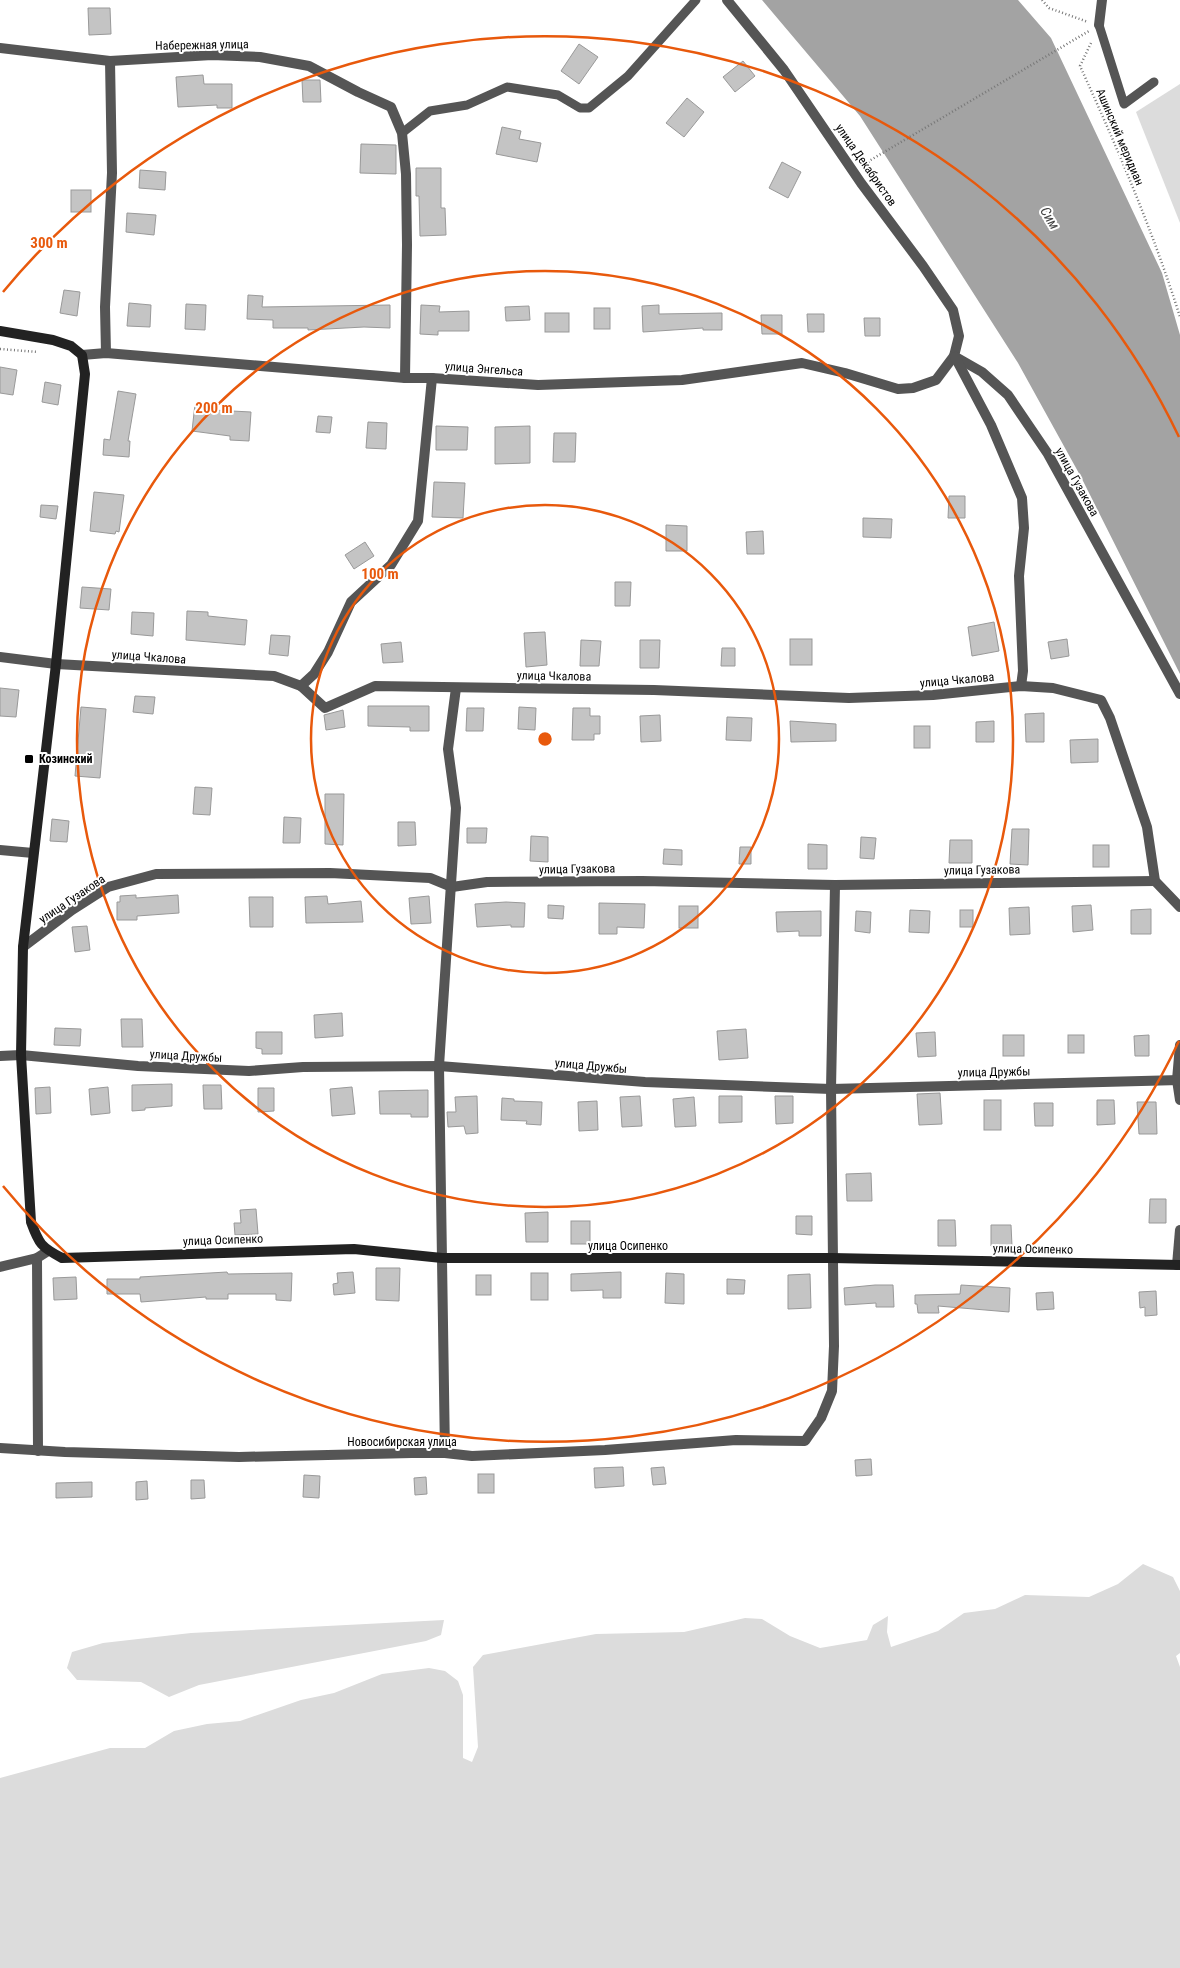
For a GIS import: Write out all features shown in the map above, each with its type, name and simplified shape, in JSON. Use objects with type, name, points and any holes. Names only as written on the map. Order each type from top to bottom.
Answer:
[{"type":"main road","points":[[0,331],[52,340],[71,346],[82,355],[85,374],[56,664],[23,947],[21,1056],[31,1222],[38,1241],[48,1251]]},
{"type":"main road","name":"улица Осипенко","points":[[48,1251],[62,1258],[354,1249],[442,1258],[832,1258],[1178,1265]]},
{"type":"street","name":"улица Декабристов","points":[[727,0],[784,70],[861,183],[923,266],[953,310],[959,336],[954,356]]},
{"type":"street","points":[[1099,25],[1102,0]]},
{"type":"street","name":"Набережная улица","points":[[0,48],[110,61],[212,55],[260,57],[309,66],[391,107],[402,133],[406,174],[405,378]]},
{"type":"street","points":[[106,354],[105,307],[112,173],[110,61]]},
{"type":"street","name":"улица Энгельса","points":[[82,355],[106,354],[405,378],[538,385],[682,380],[802,363],[845,373],[898,389],[913,388],[936,380],[954,356]]},
{"type":"street","points":[[954,356],[991,425],[1022,498],[1024,528],[1019,576],[1023,670],[1021,686]]},
{"type":"street","name":"улица Гузакова","points":[[954,356],[982,372],[1008,395],[1043,447],[1180,694]]},
{"type":"street","points":[[301,686],[314,674],[328,652],[352,602],[391,565],[418,521],[432,378]]},
{"type":"street","name":"улица Чкалова","points":[[0,657],[56,664],[274,676],[301,686],[325,708],[375,686],[644,690],[848,698],[933,695],[1021,686],[1053,688],[1101,700],[1110,718],[1147,828],[1155,881]]},
{"type":"street","points":[[445,1453],[439,1066],[456,808],[448,748],[456,688]]},
{"type":"street","points":[[0,850],[33,853]]},
{"type":"street","name":"улица Гузакова","points":[[23,947],[72,910],[108,887],[156,874],[330,873],[430,878],[452,887],[487,882],[623,881],[836,885],[1155,881]]},
{"type":"street","points":[[1155,881],[1180,907]]},
{"type":"street","points":[[832,1258],[831,1088],[836,885]]},
{"type":"street","points":[[1180,1045],[1180,1100]]},
{"type":"street","name":"улица Дружбы","points":[[0,1056],[21,1056],[138,1066],[249,1071],[303,1067],[439,1066],[645,1082],[831,1088],[1179,1080]]},
{"type":"street","points":[[1178,1265],[1180,1230]]},
{"type":"street","points":[[0,1267],[37,1258],[48,1251]]},
{"type":"street","points":[[37,1258],[38,1451]]},
{"type":"street","name":"Новосибирская улица","points":[[0,1448],[38,1451],[239,1457],[445,1453],[472,1456],[605,1450],[736,1440],[805,1441],[821,1418],[832,1391],[834,1346],[832,1258]]},
{"type":"lane","points":[[402,133],[430,111],[467,105],[507,87],[558,95],[580,108],[589,108],[628,76],[696,0]]},
{"type":"lane","points":[[1099,25],[1124,104],[1154,82]]},
{"type":"path","points":[[1042,0],[1049,8],[1099,25]]},
{"type":"path","name":"Ашинский меридиан","points":[[1099,25],[1080,66],[1145,217],[1162,260],[1180,316]]},
{"type":"path","points":[[869,161],[1075,39]]},
{"type":"shaded area","points":[[1180,84],[1180,223],[1136,112]]},
{"type":"shaded area","points":[[1143,1564],[1173,1577],[1180,1591],[1180,1653],[1176,1656],[1180,1667],[1180,1968],[0,1968],[0,1778],[110,1748],[145,1748],[174,1731],[207,1724],[240,1721],[301,1700],[334,1693],[382,1674],[429,1668],[445,1671],[458,1681],[463,1695],[463,1758],[472,1762],[478,1747],[473,1667],[483,1655],[596,1634],[684,1632],[745,1618],[762,1619],[790,1636],[820,1648],[867,1640],[873,1625],[888,1616],[887,1632],[891,1647],[938,1631],[964,1613],[995,1609],[1025,1595],[1089,1597],[1118,1584]]},
{"type":"shaded area","points":[[444,1620],[441,1635],[426,1641],[199,1685],[169,1697],[141,1682],[77,1680],[67,1668],[72,1652],[103,1643],[191,1633]]},
{"type":"water","name":"Сим","points":[[762,0],[1018,0],[1051,38],[1162,273],[1180,335],[1180,674],[1081,477],[1018,363],[860,116]]},
{"type":"building","points":[[88,8],[110,8],[111,34],[89,35]]},
{"type":"building","points":[[579,44],[598,57],[579,84],[561,71]]},
{"type":"building","points":[[743,61],[755,76],[735,92],[723,77]]},
{"type":"building","points":[[203,75],[204,84],[232,84],[232,108],[217,108],[217,105],[178,107],[176,77]]},
{"type":"building","points":[[302,80],[320,80],[321,102],[303,102]]},
{"type":"building","points":[[687,98],[704,112],[684,137],[666,123]]},
{"type":"building","points":[[502,127],[521,131],[519,139],[541,143],[537,162],[496,154]]},
{"type":"building","points":[[361,144],[396,145],[396,174],[360,173]]},
{"type":"building","points":[[782,162],[801,172],[788,198],[769,188]]},
{"type":"building","points":[[416,168],[441,168],[441,208],[445,208],[446,235],[420,236],[419,196],[416,196]]},
{"type":"building","points":[[140,170],[166,172],[165,190],[139,188]]},
{"type":"building","points":[[71,190],[91,190],[91,212],[71,212]]},
{"type":"building","points":[[127,213],[156,215],[154,235],[126,232]]},
{"type":"building","points":[[64,290],[80,292],[77,316],[60,313]]},
{"type":"building","points":[[248,295],[263,296],[262,307],[390,305],[390,328],[364,327],[308,330],[308,328],[273,328],[273,320],[247,319]]},
{"type":"building","points":[[129,303],[151,305],[150,327],[127,326]]},
{"type":"building","points":[[186,304],[206,305],[205,330],[185,329]]},
{"type":"building","points":[[421,305],[440,306],[439,312],[469,311],[469,331],[438,331],[438,335],[420,334]]},
{"type":"building","points":[[659,305],[659,314],[722,313],[722,330],[703,330],[703,328],[643,332],[642,306]]},
{"type":"building","points":[[529,306],[530,320],[506,321],[505,307]]},
{"type":"building","points":[[594,308],[610,308],[610,329],[594,329]]},
{"type":"building","points":[[545,313],[569,313],[569,332],[545,332]]},
{"type":"building","points":[[807,314],[824,314],[824,332],[808,332]]},
{"type":"building","points":[[761,315],[782,315],[782,334],[762,334]]},
{"type":"building","points":[[864,318],[880,318],[880,336],[865,336]]},
{"type":"building","points":[[0,367],[17,370],[13,395],[0,393]]},
{"type":"building","points":[[45,382],[61,385],[58,405],[42,402]]},
{"type":"building","points":[[118,391],[136,394],[128,441],[130,441],[129,457],[103,455],[104,439],[110,440]]},
{"type":"building","points":[[195,404],[213,406],[213,410],[251,412],[249,441],[230,440],[230,436],[192,431]]},
{"type":"building","points":[[318,416],[332,417],[330,433],[316,432]]},
{"type":"building","points":[[368,422],[387,423],[386,449],[366,448]]},
{"type":"building","points":[[436,426],[468,427],[467,450],[436,450]]},
{"type":"building","points":[[530,426],[530,463],[495,464],[495,427]]},
{"type":"building","points":[[554,433],[576,433],[575,462],[553,462]]},
{"type":"building","points":[[434,482],[465,483],[463,518],[432,517]]},
{"type":"building","points":[[94,492],[124,495],[119,532],[116,531],[115,534],[90,531]]},
{"type":"building","points":[[949,496],[965,496],[965,518],[948,518]]},
{"type":"building","points":[[41,505],[58,506],[56,519],[40,517]]},
{"type":"building","points":[[863,518],[892,519],[891,538],[863,537]]},
{"type":"building","points":[[666,525],[687,526],[687,551],[666,551]]},
{"type":"building","points":[[763,531],[764,554],[747,554],[746,532]]},
{"type":"building","points":[[365,542],[374,556],[354,569],[345,555]]},
{"type":"building","points":[[615,582],[631,582],[630,606],[615,606]]},
{"type":"building","points":[[82,587],[111,589],[109,610],[80,608]]},
{"type":"building","points":[[187,611],[208,612],[208,616],[247,620],[245,645],[186,640]]},
{"type":"building","points":[[132,612],[154,613],[153,636],[131,634]]},
{"type":"building","points":[[994,622],[999,651],[972,656],[968,627]]},
{"type":"building","points":[[545,632],[547,665],[526,667],[524,633]]},
{"type":"building","points":[[271,635],[290,636],[288,656],[269,654]]},
{"type":"building","points":[[790,639],[812,639],[812,665],[790,665]]},
{"type":"building","points":[[1067,639],[1069,656],[1051,659],[1048,642]]},
{"type":"building","points":[[581,640],[601,641],[599,666],[580,666]]},
{"type":"building","points":[[640,640],[660,640],[659,668],[640,668]]},
{"type":"building","points":[[401,642],[403,662],[383,663],[381,644]]},
{"type":"building","points":[[722,648],[735,648],[735,666],[721,666]]},
{"type":"building","points":[[0,688],[19,690],[16,717],[0,716]]},
{"type":"building","points":[[135,696],[155,697],[153,714],[133,712]]},
{"type":"building","points":[[368,706],[429,706],[429,731],[410,731],[410,727],[368,726]]},
{"type":"building","points":[[81,707],[106,709],[100,778],[75,776]]},
{"type":"building","points":[[519,707],[536,708],[535,730],[518,729]]},
{"type":"building","points":[[467,708],[484,708],[483,731],[466,731]]},
{"type":"building","points":[[573,708],[590,708],[590,716],[600,716],[600,734],[594,734],[594,740],[572,740]]},
{"type":"building","points":[[343,710],[345,727],[326,730],[324,715]]},
{"type":"building","points":[[1044,713],[1044,742],[1026,742],[1025,714]]},
{"type":"building","points":[[660,715],[661,741],[641,742],[640,716]]},
{"type":"building","points":[[727,717],[752,718],[751,741],[726,740]]},
{"type":"building","points":[[790,721],[836,724],[836,741],[791,742]]},
{"type":"building","points":[[994,721],[994,742],[976,742],[976,722]]},
{"type":"building","points":[[914,726],[930,726],[930,748],[914,748]]},
{"type":"building","points":[[1098,739],[1098,762],[1071,763],[1070,740]]},
{"type":"building","points":[[195,787],[212,788],[210,815],[193,814]]},
{"type":"building","points":[[325,794],[344,794],[343,845],[325,844]]},
{"type":"building","points":[[284,817],[301,818],[300,843],[283,843]]},
{"type":"building","points":[[52,819],[69,821],[67,842],[50,841]]},
{"type":"building","points":[[398,822],[415,822],[416,845],[398,846]]},
{"type":"building","points":[[467,828],[487,828],[486,843],[467,843]]},
{"type":"building","points":[[1012,829],[1029,829],[1028,865],[1010,864]]},
{"type":"building","points":[[531,836],[548,837],[548,862],[530,861]]},
{"type":"building","points":[[861,837],[876,838],[874,859],[860,858]]},
{"type":"building","points":[[950,840],[972,840],[972,863],[949,863]]},
{"type":"building","points":[[808,844],[827,845],[827,869],[808,869]]},
{"type":"building","points":[[1093,845],[1109,845],[1109,867],[1093,867]]},
{"type":"building","points":[[740,847],[751,847],[751,864],[739,864]]},
{"type":"building","points":[[664,849],[682,850],[682,865],[663,864]]},
{"type":"building","points":[[136,895],[136,898],[178,895],[179,913],[137,916],[137,920],[117,920],[117,902],[120,902],[120,896]]},
{"type":"building","points":[[327,896],[328,904],[361,901],[363,922],[306,923],[305,897]]},
{"type":"building","points":[[429,896],[431,923],[411,924],[409,898]]},
{"type":"building","points":[[249,897],[273,897],[273,927],[250,927]]},
{"type":"building","points":[[525,903],[524,927],[511,927],[511,925],[477,927],[475,904]]},
{"type":"building","points":[[599,903],[645,904],[644,928],[617,927],[617,934],[599,934]]},
{"type":"building","points":[[548,905],[564,906],[563,919],[548,918]]},
{"type":"building","points":[[1091,905],[1093,930],[1073,932],[1072,906]]},
{"type":"building","points":[[679,906],[698,906],[698,928],[679,928]]},
{"type":"building","points":[[1029,907],[1030,934],[1010,935],[1009,908]]},
{"type":"building","points":[[1151,909],[1151,934],[1131,934],[1131,910]]},
{"type":"building","points":[[910,910],[930,911],[929,933],[909,932]]},
{"type":"building","points":[[960,910],[973,910],[973,927],[960,927]]},
{"type":"building","points":[[821,911],[821,936],[799,936],[799,931],[777,932],[776,912]]},
{"type":"building","points":[[856,911],[871,912],[870,933],[855,931]]},
{"type":"building","points":[[87,926],[90,950],[75,952],[72,927]]},
{"type":"building","points":[[342,1013],[343,1036],[315,1038],[314,1015]]},
{"type":"building","points":[[121,1019],[142,1019],[143,1047],[122,1047]]},
{"type":"building","points":[[55,1028],[81,1029],[80,1046],[54,1045]]},
{"type":"building","points":[[746,1029],[748,1058],[719,1060],[717,1031]]},
{"type":"building","points":[[256,1032],[282,1032],[282,1054],[262,1054],[262,1049],[256,1048]]},
{"type":"building","points":[[935,1032],[936,1056],[918,1057],[916,1033]]},
{"type":"building","points":[[1003,1035],[1024,1035],[1024,1056],[1003,1056]]},
{"type":"building","points":[[1068,1035],[1084,1035],[1084,1053],[1068,1053]]},
{"type":"building","points":[[1149,1035],[1149,1056],[1135,1056],[1134,1036]]},
{"type":"building","points":[[172,1084],[172,1106],[132,1111],[132,1085]]},
{"type":"building","points":[[203,1085],[221,1085],[222,1109],[204,1109]]},
{"type":"building","points":[[50,1087],[51,1113],[36,1114],[35,1088]]},
{"type":"building","points":[[108,1087],[110,1113],[91,1115],[89,1089]]},
{"type":"building","points":[[352,1087],[355,1114],[332,1116],[330,1089]]},
{"type":"building","points":[[258,1088],[274,1088],[274,1111],[258,1112]]},
{"type":"building","points":[[428,1090],[428,1117],[411,1117],[411,1114],[380,1114],[379,1091]]},
{"type":"building","points":[[940,1093],[942,1124],[919,1125],[917,1094]]},
{"type":"building","points":[[477,1096],[478,1133],[466,1134],[464,1126],[448,1127],[447,1112],[456,1112],[455,1097]]},
{"type":"building","points":[[640,1096],[642,1126],[622,1127],[620,1097]]},
{"type":"building","points":[[719,1096],[742,1096],[742,1122],[719,1123]]},
{"type":"building","points":[[775,1096],[793,1096],[793,1123],[776,1124]]},
{"type":"building","points":[[694,1097],[696,1126],[675,1127],[673,1099]]},
{"type":"building","points":[[502,1098],[514,1099],[514,1101],[542,1102],[541,1125],[526,1124],[527,1121],[501,1120]]},
{"type":"building","points":[[984,1100],[1001,1100],[1001,1130],[984,1130]]},
{"type":"building","points":[[1097,1100],[1114,1100],[1115,1124],[1097,1125]]},
{"type":"building","points":[[597,1101],[598,1130],[579,1131],[578,1102]]},
{"type":"building","points":[[1137,1102],[1156,1102],[1157,1134],[1139,1134]]},
{"type":"building","points":[[1034,1103],[1053,1103],[1053,1126],[1035,1126]]},
{"type":"building","points":[[871,1173],[872,1201],[847,1201],[846,1174]]},
{"type":"building","points":[[1150,1199],[1166,1199],[1166,1223],[1149,1223]]},
{"type":"building","points":[[256,1209],[258,1234],[235,1235],[234,1223],[241,1223],[240,1210]]},
{"type":"building","points":[[548,1212],[548,1242],[526,1242],[525,1213]]},
{"type":"building","points":[[796,1216],[812,1216],[812,1235],[796,1234]]},
{"type":"building","points":[[938,1220],[955,1220],[956,1246],[938,1246]]},
{"type":"building","points":[[571,1221],[590,1221],[590,1244],[571,1244]]},
{"type":"building","points":[[991,1225],[1011,1225],[1012,1246],[991,1246]]},
{"type":"building","points":[[376,1268],[400,1268],[399,1301],[376,1300]]},
{"type":"building","points":[[227,1272],[228,1274],[292,1273],[291,1301],[276,1300],[276,1294],[228,1294],[228,1299],[206,1299],[206,1297],[141,1302],[140,1294],[107,1294],[107,1279],[140,1279],[140,1277]]},
{"type":"building","points":[[353,1272],[355,1293],[334,1295],[333,1284],[338,1283],[337,1273]]},
{"type":"building","points":[[621,1272],[621,1298],[603,1298],[603,1290],[571,1291],[571,1274]]},
{"type":"building","points":[[531,1273],[548,1273],[548,1300],[531,1300]]},
{"type":"building","points":[[666,1273],[684,1274],[684,1304],[665,1303]]},
{"type":"building","points":[[810,1274],[811,1308],[788,1309],[788,1275]]},
{"type":"building","points":[[476,1275],[491,1275],[491,1295],[476,1295]]},
{"type":"building","points":[[76,1277],[77,1299],[54,1300],[53,1278]]},
{"type":"building","points":[[727,1279],[745,1280],[744,1294],[727,1294]]},
{"type":"building","points":[[893,1285],[894,1307],[876,1307],[876,1303],[845,1305],[844,1288]]},
{"type":"building","points":[[961,1285],[1010,1288],[1009,1312],[938,1306],[939,1313],[918,1313],[915,1295],[960,1294]]},
{"type":"building","points":[[1156,1291],[1157,1315],[1145,1316],[1145,1307],[1140,1308],[1139,1292]]},
{"type":"building","points":[[1053,1292],[1054,1309],[1037,1310],[1036,1293]]},
{"type":"building","points":[[871,1459],[872,1475],[856,1476],[855,1460]]},
{"type":"building","points":[[623,1467],[624,1486],[595,1488],[594,1468]]},
{"type":"building","points":[[664,1467],[666,1484],[653,1485],[651,1468]]},
{"type":"building","points":[[478,1474],[494,1474],[494,1493],[478,1493]]},
{"type":"building","points":[[304,1475],[320,1476],[319,1498],[303,1497]]},
{"type":"building","points":[[426,1477],[427,1494],[415,1495],[414,1478]]},
{"type":"building","points":[[191,1480],[204,1480],[205,1498],[191,1499]]},
{"type":"building","points":[[147,1481],[148,1499],[136,1500],[136,1482]]},
{"type":"building","points":[[92,1482],[92,1497],[56,1498],[56,1483]]},
{"type":"place","name":"Козинский","points":[[29,759]]}]
